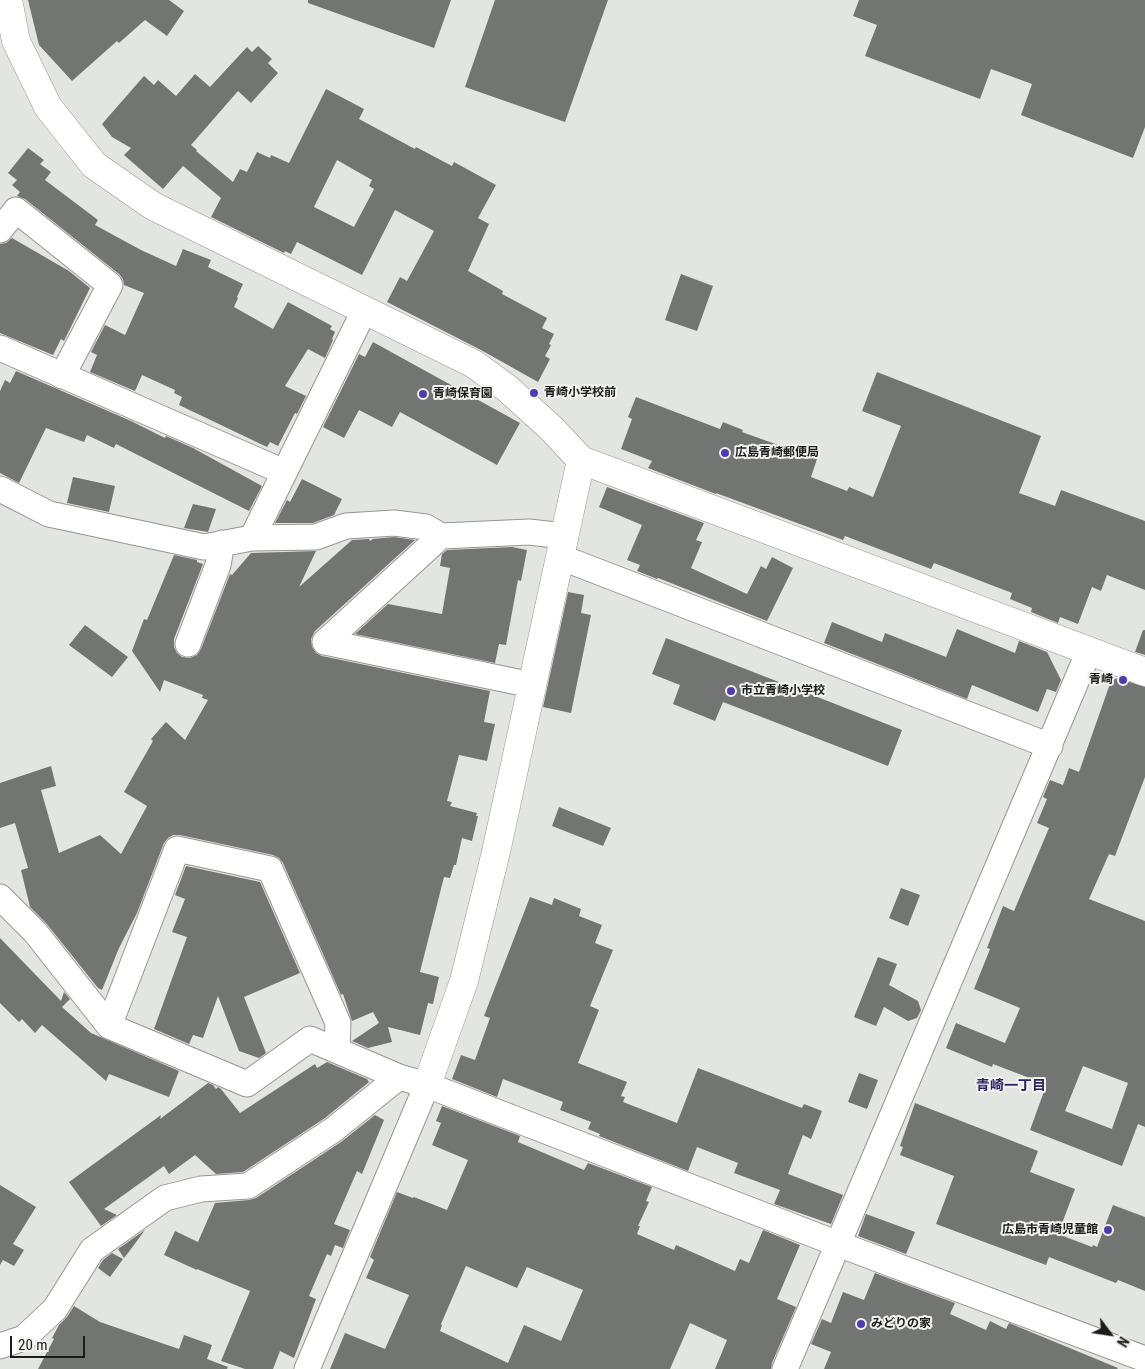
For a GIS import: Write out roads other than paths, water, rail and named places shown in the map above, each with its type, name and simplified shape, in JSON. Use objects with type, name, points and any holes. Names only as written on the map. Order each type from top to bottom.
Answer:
[{"type":"street","points":[[8,0],[16,41],[48,107],[94,165],[153,206],[481,369],[508,388],[538,415],[581,460],[1145,672]]},
{"type":"street","points":[[0,230],[16,210],[110,285],[62,376]]},
{"type":"street","points":[[252,538],[364,310]]},
{"type":"street","points":[[0,348],[284,472]]},
{"type":"street","points":[[307,1369],[427,1085],[464,981],[496,852],[581,460]]},
{"type":"street","points":[[0,489],[49,514],[204,547],[252,538],[316,537],[346,526],[394,523],[426,527],[441,536],[529,532],[1050,746]]},
{"type":"street","points":[[441,536],[325,642],[532,685]]},
{"type":"street","points":[[188,644],[218,565],[222,544]]},
{"type":"street","points":[[785,1369],[1089,651]]},
{"type":"street","points":[[109,1026],[177,849],[270,869],[338,1023],[337,1050]]},
{"type":"street","points":[[0,897],[35,932],[109,1026],[247,1084],[310,1039],[399,1077],[427,1085],[838,1244],[1145,1359]]},
{"type":"street","points":[[0,1346],[24,1338],[55,1309],[92,1250],[165,1198],[200,1189],[248,1186],[333,1130],[399,1077]]},
{"type":"place","name":"青崎小学校前","points":[[534,393]]},
{"type":"place","name":"青崎保育園","points":[[423,394]]},
{"type":"place","name":"広島青崎郵便局","points":[[725,453]]},
{"type":"place","name":"青崎","points":[[1123,680]]},
{"type":"place","name":"市立青崎小学校","points":[[731,691]]},
{"type":"place","name":"広島市青崎児童館","points":[[1108,1230]]},
{"type":"place","name":"みどりの家","points":[[861,1324]]},
{"type":"district","name":"青崎一丁目","points":[[1011,1086]]}]
